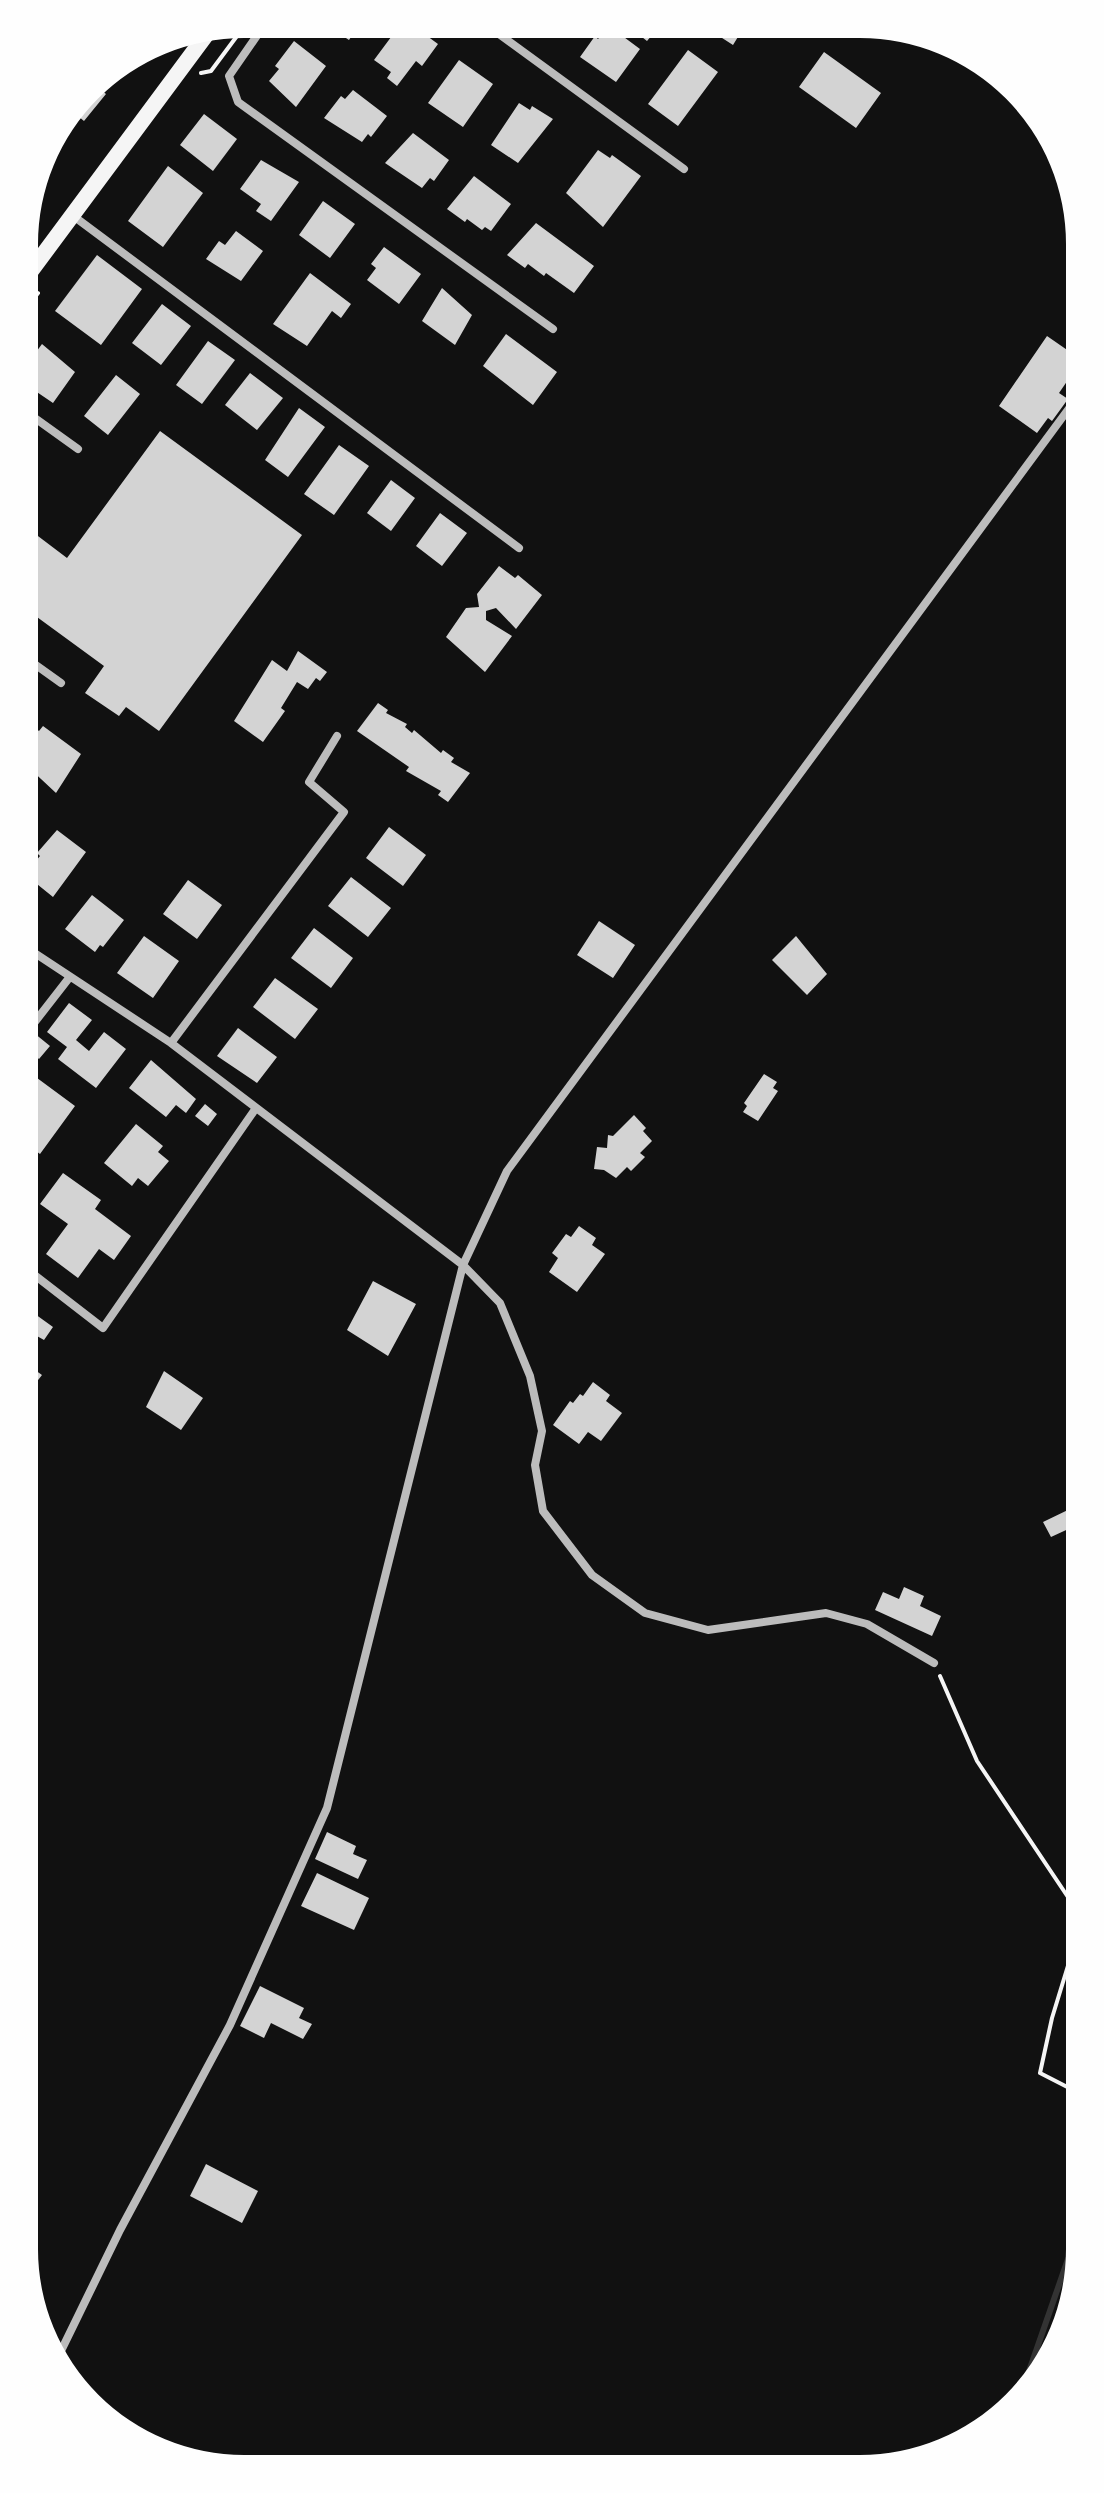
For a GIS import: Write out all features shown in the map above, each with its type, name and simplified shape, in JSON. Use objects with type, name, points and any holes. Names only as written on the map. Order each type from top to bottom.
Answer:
[{"type":"main road","points":[[38,261],[200,43]]},
{"type":"street","points":[[255,38],[229,76],[238,102],[553,329]]},
{"type":"street","points":[[504,38],[684,169]]},
{"type":"street","points":[[72,215],[519,548]]},
{"type":"street","points":[[63,2346],[120,2230],[230,2025],[327,1808],[463,1265],[507,1171],[1066,412]]},
{"type":"street","points":[[38,420],[78,449]]},
{"type":"street","points":[[38,667],[61,683]]},
{"type":"street","points":[[171,1043],[344,812],[309,782],[337,736]]},
{"type":"street","points":[[38,956],[171,1043],[463,1265],[500,1303],[530,1376],[542,1431],[535,1465],[543,1511],[592,1575],[645,1613],[708,1630],[826,1613],[867,1624],[934,1663]]},
{"type":"street","points":[[38,1018],[69,978]]},
{"type":"street","points":[[38,1278],[103,1328],[256,1108]]},
{"type":"path","points":[[201,73],[211,71],[234,39]]},
{"type":"path","points":[[934,1663],[977,1761],[1066,1894]]},
{"type":"path","points":[[1066,1972],[1040,2073],[1066,2086]]},
{"type":"building","points":[[390,38],[430,38],[438,44],[422,66],[416,61],[397,86],[387,78],[391,72],[374,60]]},
{"type":"building","points":[[594,38],[625,38],[640,49],[616,82],[580,57]]},
{"type":"building","points":[[722,38],[737,38],[733,45]]},
{"type":"building","points":[[294,41],[326,66],[296,107],[269,81],[279,69],[275,66]]},
{"type":"building","points":[[688,50],[718,72],[678,126],[648,104]]},
{"type":"building","points":[[824,52],[881,93],[856,128],[799,87]]},
{"type":"building","points":[[459,60],[493,84],[463,127],[428,103]]},
{"type":"building","points":[[353,90],[387,116],[371,137],[368,134],[362,142],[324,118],[341,96],[345,99]]},
{"type":"building","points":[[104,93],[106,94],[84,121],[80,118]]},
{"type":"building","points":[[519,103],[530,110],[532,106],[553,119],[518,163],[491,145]]},
{"type":"building","points":[[204,114],[237,139],[213,171],[180,145]]},
{"type":"building","points":[[413,133],[449,160],[434,181],[430,178],[422,188],[385,163]]},
{"type":"building","points":[[598,150],[610,158],[612,155],[641,176],[603,227],[566,193]]},
{"type":"building","points":[[261,160],[299,182],[271,221],[256,211],[261,204],[240,189]]},
{"type":"building","points":[[168,166],[203,193],[163,247],[128,221]]},
{"type":"building","points":[[474,176],[511,204],[491,231],[485,227],[482,230],[467,219],[465,222],[447,209]]},
{"type":"building","points":[[323,201],[355,224],[330,258],[299,235]]},
{"type":"building","points":[[536,223],[594,266],[574,293],[546,273],[544,276],[528,264],[525,268],[507,255]]},
{"type":"building","points":[[236,231],[263,251],[241,281],[206,259],[219,241],[225,245]]},
{"type":"building","points":[[384,247],[421,274],[399,304],[367,280],[376,268],[371,264]]},
{"type":"building","points":[[97,255],[142,289],[101,345],[55,311]]},
{"type":"building","points":[[310,273],[351,304],[341,318],[332,311],[307,346],[273,324]]},
{"type":"building","points":[[442,288],[472,315],[455,345],[422,321]]},
{"type":"building","points":[[162,304],[191,326],[161,365],[132,343]]},
{"type":"building","points":[[506,334],[557,372],[533,405],[483,366]]},
{"type":"building","points":[[1047,336],[1066,349],[1066,383],[1059,393],[1066,398],[1066,402],[1052,421],[1048,418],[1037,433],[999,406]]},
{"type":"building","points":[[208,341],[235,360],[202,404],[176,385]]},
{"type":"building","points":[[42,344],[75,372],[53,403],[38,393],[38,349]]},
{"type":"building","points":[[250,373],[283,398],[257,430],[225,405]]},
{"type":"building","points":[[116,375],[140,394],[108,435],[84,416]]},
{"type":"building","points":[[299,408],[325,427],[288,477],[265,460]]},
{"type":"building","points":[[160,431],[302,535],[159,731],[126,707],[119,716],[85,693],[104,666],[38,618],[38,536],[67,558]]},
{"type":"building","points":[[339,445],[369,466],[334,515],[304,494]]},
{"type":"building","points":[[391,480],[415,498],[391,531],[367,513]]},
{"type":"building","points":[[440,513],[467,533],[442,566],[416,546]]},
{"type":"building","points":[[499,566],[515,578],[518,575],[542,595],[516,629],[496,608],[486,611],[486,620],[512,636],[485,672],[446,637],[466,608],[479,607],[477,594]]},
{"type":"building","points":[[298,651],[327,672],[320,681],[316,678],[308,689],[297,682],[281,708],[285,711],[263,742],[234,721],[272,660],[287,671]]},
{"type":"building","points":[[378,703],[388,710],[386,713],[407,724],[405,727],[412,733],[414,730],[441,753],[443,750],[454,758],[451,762],[470,773],[448,802],[438,795],[441,791],[406,771],[409,767],[357,731]]},
{"type":"building","points":[[43,726],[81,754],[56,793],[38,776],[38,730]]},
{"type":"building","points":[[389,827],[426,855],[403,886],[366,858]]},
{"type":"building","points":[[57,830],[86,852],[53,897],[38,885],[38,852]]},
{"type":"building","points":[[351,877],[391,908],[368,937],[328,906]]},
{"type":"building","points":[[188,880],[222,905],[197,939],[163,914]]},
{"type":"building","points":[[92,895],[124,920],[103,947],[100,945],[95,952],[65,929]]},
{"type":"building","points":[[599,921],[635,945],[613,978],[577,955]]},
{"type":"building","points":[[314,928],[353,958],[331,988],[291,958]]},
{"type":"building","points":[[144,936],[179,961],[153,998],[117,973]]},
{"type":"building","points":[[796,936],[827,974],[807,995],[772,960]]},
{"type":"building","points":[[275,978],[318,1009],[295,1039],[253,1007]]},
{"type":"building","points":[[69,1003],[92,1020],[76,1040],[89,1051],[104,1032],[126,1049],[96,1088],[58,1059],[67,1047],[47,1032]]},
{"type":"building","points":[[238,1028],[277,1057],[257,1083],[217,1056]]},
{"type":"building","points":[[38,1036],[50,1046],[38,1058]]},
{"type":"building","points":[[151,1060],[196,1099],[186,1113],[176,1105],[166,1117],[129,1088]]},
{"type":"building","points":[[764,1074],[777,1082],[773,1088],[778,1091],[758,1121],[743,1112],[747,1106],[744,1103]]},
{"type":"building","points":[[38,1079],[75,1106],[40,1154],[38,1152]]},
{"type":"building","points":[[205,1104],[217,1114],[208,1126],[195,1116]]},
{"type":"building","points":[[634,1115],[646,1128],[643,1131],[652,1141],[640,1153],[645,1157],[631,1171],[627,1167],[616,1178],[604,1170],[594,1169],[597,1147],[607,1148],[608,1135],[613,1136]]},
{"type":"building","points":[[136,1124],[163,1146],[158,1152],[169,1161],[148,1186],[138,1178],[132,1186],[104,1163]]},
{"type":"building","points":[[63,1173],[101,1200],[95,1209],[131,1236],[114,1260],[99,1249],[78,1278],[46,1254],[68,1224],[40,1204]]},
{"type":"building","points":[[579,1226],[596,1238],[592,1245],[605,1254],[577,1292],[549,1272],[558,1258],[552,1253],[566,1234],[571,1237]]},
{"type":"building","points":[[373,1281],[416,1304],[388,1356],[347,1330]]},
{"type":"building","points":[[38,1316],[53,1327],[44,1340],[38,1337]]},
{"type":"building","points":[[164,1371],[203,1398],[181,1430],[146,1407]]},
{"type":"building","points":[[593,1382],[610,1395],[606,1401],[622,1413],[601,1441],[588,1432],[579,1444],[553,1425],[570,1401],[573,1403],[580,1394],[583,1396]]},
{"type":"building","points":[[1066,1511],[1066,1530],[1051,1537],[1043,1522]]},
{"type":"building","points":[[904,1587],[924,1596],[920,1606],[941,1616],[932,1636],[875,1610],[883,1592],[899,1599]]},
{"type":"building","points":[[327,1832],[356,1846],[353,1854],[367,1860],[358,1879],[315,1859]]},
{"type":"building","points":[[317,1873],[369,1898],[354,1930],[301,1906]]},
{"type":"building","points":[[260,1986],[304,2008],[299,2018],[312,2024],[303,2039],[271,2023],[264,2038],[240,2026]]},
{"type":"building","points":[[206,2164],[258,2191],[242,2223],[190,2196]]},
{"type":"waterway","points":[[1033,2361],[1066,2266]]}]
